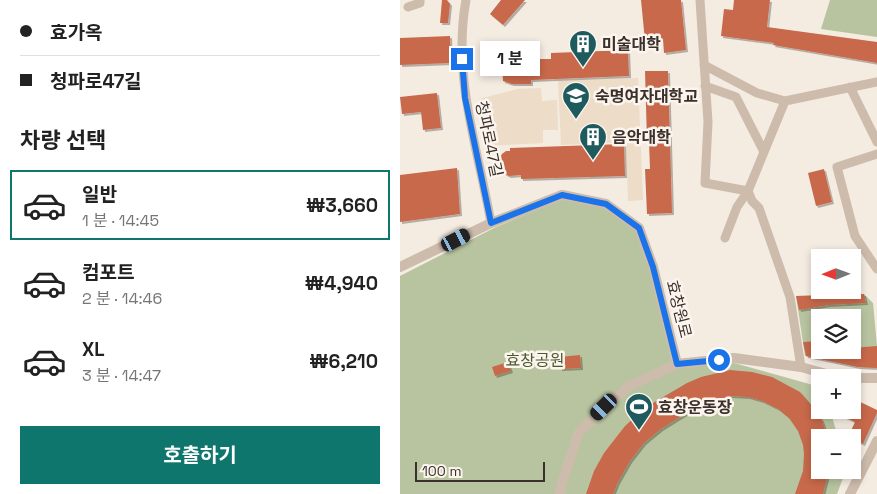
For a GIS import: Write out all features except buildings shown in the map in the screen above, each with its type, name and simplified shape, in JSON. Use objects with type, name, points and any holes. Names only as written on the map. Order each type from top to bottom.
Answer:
[{"type":"street","points":[[408,7],[420,3],[420,0]]},
{"type":"street","name":"청파로47길","points":[[466,0],[462,24],[465,98],[491,223]]},
{"type":"street","points":[[700,0],[708,122],[705,183],[748,190]]},
{"type":"street","points":[[704,64],[757,93],[785,101],[877,82]]},
{"type":"street","points":[[705,86],[736,96],[764,152]]},
{"type":"street","points":[[850,87],[877,142]]},
{"type":"street","points":[[725,238],[737,207],[748,190],[785,101]]},
{"type":"street","points":[[877,154],[837,167],[855,236],[877,269]]},
{"type":"street","points":[[748,190],[752,200],[759,208],[790,297],[800,367]]},
{"type":"street","name":"효창원로","points":[[400,267],[491,223],[562,195],[606,204],[639,228],[653,267],[677,364]]},
{"type":"street","name":"효창원로","points":[[560,494],[579,432],[604,407],[630,386],[677,364],[734,358],[811,370]]},
{"type":"street","points":[[861,378],[877,378]]},
{"type":"street","points":[[850,494],[877,441]]},
{"type":"green space","points":[[830,0],[877,0],[877,37],[821,29]]},
{"type":"green space","name":"효창공원","points":[[563,199],[605,207],[636,230],[650,268],[676,368],[734,363],[811,384],[811,419],[833,419],[836,429],[811,429],[811,479],[843,479],[837,494],[400,494],[400,276],[496,227]]},
{"type":"green space","points":[[861,294],[864,294],[873,303],[877,368],[858,367],[819,359],[861,359],[861,309],[811,309],[811,357],[805,356],[796,296],[811,296],[811,299],[861,299]]},
{"type":"shaded area","points":[[638,78],[643,200],[628,201],[626,142],[561,145],[558,81]]},
{"type":"shaded area","points":[[541,88],[542,101],[557,100],[558,130],[543,130],[543,143],[486,146],[479,99],[518,89]]},
{"type":"place","name":"미술대학","points":[[583,68]]},
{"type":"place","name":"숙명여자대학교","points":[[576,120]]},
{"type":"place","name":"음악대학","points":[[593,161]]},
{"type":"place","name":"효창운동장","points":[[639,431]]},
{"type":"route","points":[[462,59],[465,98],[491,223],[562,195],[606,204],[639,228],[653,267],[677,364],[719,360]]}]
